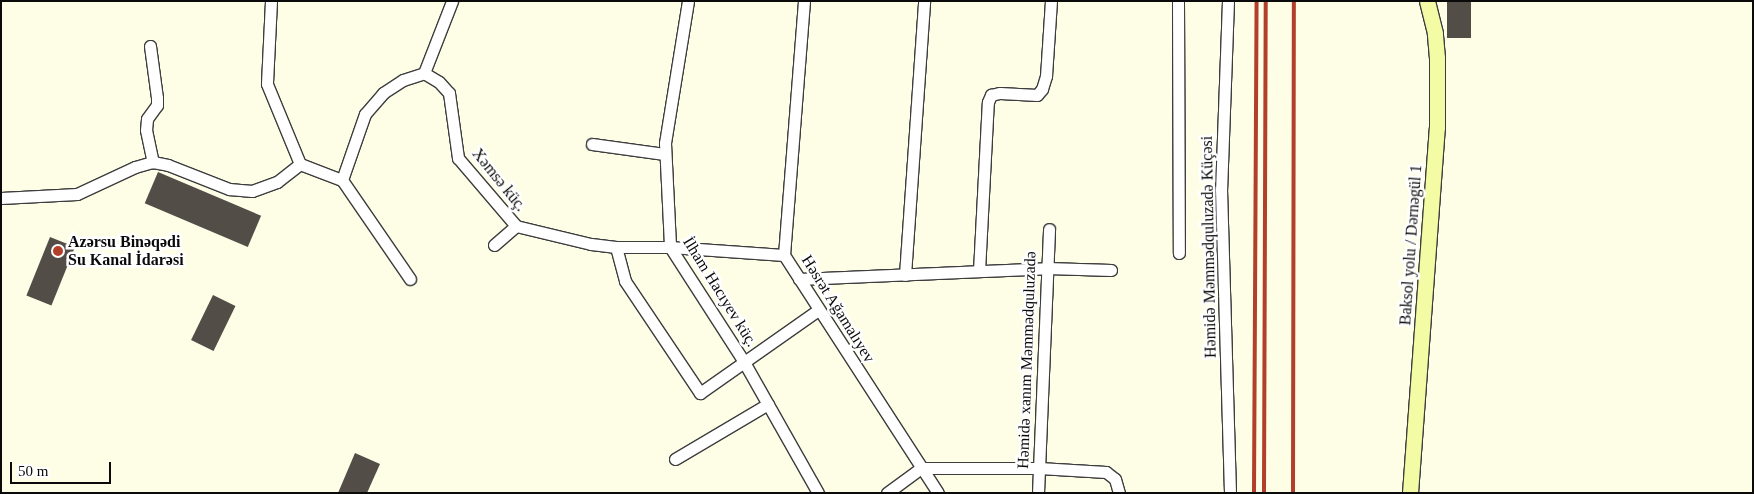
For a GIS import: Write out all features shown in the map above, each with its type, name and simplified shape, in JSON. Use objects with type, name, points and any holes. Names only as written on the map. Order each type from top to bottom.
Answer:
[{"type":"main road","name":"Baksol yolu / Dərnəgül 1","points":[[1410,493],[1437,128],[1437,58],[1435,33],[1427,1]]},
{"type":"street","points":[[271,1],[267,84],[300,164],[342,180],[410,279]]},
{"type":"street","points":[[342,180],[365,114],[383,92],[403,80],[424,74],[452,1]]},
{"type":"street","name":"İlham Hacıyev küç.","points":[[688,1],[664,154],[670,247],[744,362],[818,493]]},
{"type":"street","name":"Həsrət Ağamalıyev","points":[[804,1],[784,255],[938,493]]},
{"type":"street","points":[[905,275],[924,1]]},
{"type":"street","points":[[979,272],[988,102],[991,95],[1000,93],[1036,95],[1042,88],[1046,76],[1051,1]]},
{"type":"street","name":"Həmidə Məmmədquluzadə Küçəsi","points":[[1178,1],[1179,253]]},
{"type":"street","name":"Həmidə Məmmədquluzadə Küçəsi","points":[[1228,1],[1222,189],[1230,493]]},
{"type":"street","points":[[150,46],[157,105],[147,119],[146,130],[153,162]]},
{"type":"street","name":"Xəmsə küç.","points":[[424,74],[439,82],[449,92],[458,158],[516,226],[591,244],[616,247],[670,247],[784,255]]},
{"type":"street","points":[[592,144],[664,154]]},
{"type":"street","points":[[1,198],[77,194],[134,167],[153,162],[168,165],[229,189],[252,191],[277,182],[300,164]]},
{"type":"street","points":[[494,245],[516,226]]},
{"type":"street","name":"Həmidə xanım Məmmədquluzadə","points":[[1038,493],[1049,229]]},
{"type":"street","points":[[616,247],[625,281],[700,393],[818,310]]},
{"type":"street","points":[[798,279],[1047,268],[1111,270]]},
{"type":"street","points":[[676,459],[768,404]]},
{"type":"street","points":[[886,493],[921,468],[1039,468],[1106,472],[1115,479],[1119,493]]},
{"type":"building","points":[[1447,1],[1471,1],[1471,38],[1447,38]]},
{"type":"building","points":[[158,172],[261,216],[248,247],[145,203]]},
{"type":"building","points":[[50,237],[75,247],[51,306],[26,295]]},
{"type":"building","points":[[213,295],[235,306],[214,351],[191,340]]},
{"type":"building","points":[[355,453],[380,464],[367,493],[338,493]]},
{"type":"railway","points":[[1254,493],[1257,1]]},
{"type":"railway","points":[[1264,493],[1266,1]]},
{"type":"railway","points":[[1293,493],[1294,1]]},
{"type":"place","name":"Azərsu Binəqədi Su Kanal İdarəsi","points":[[58,251]]}]
